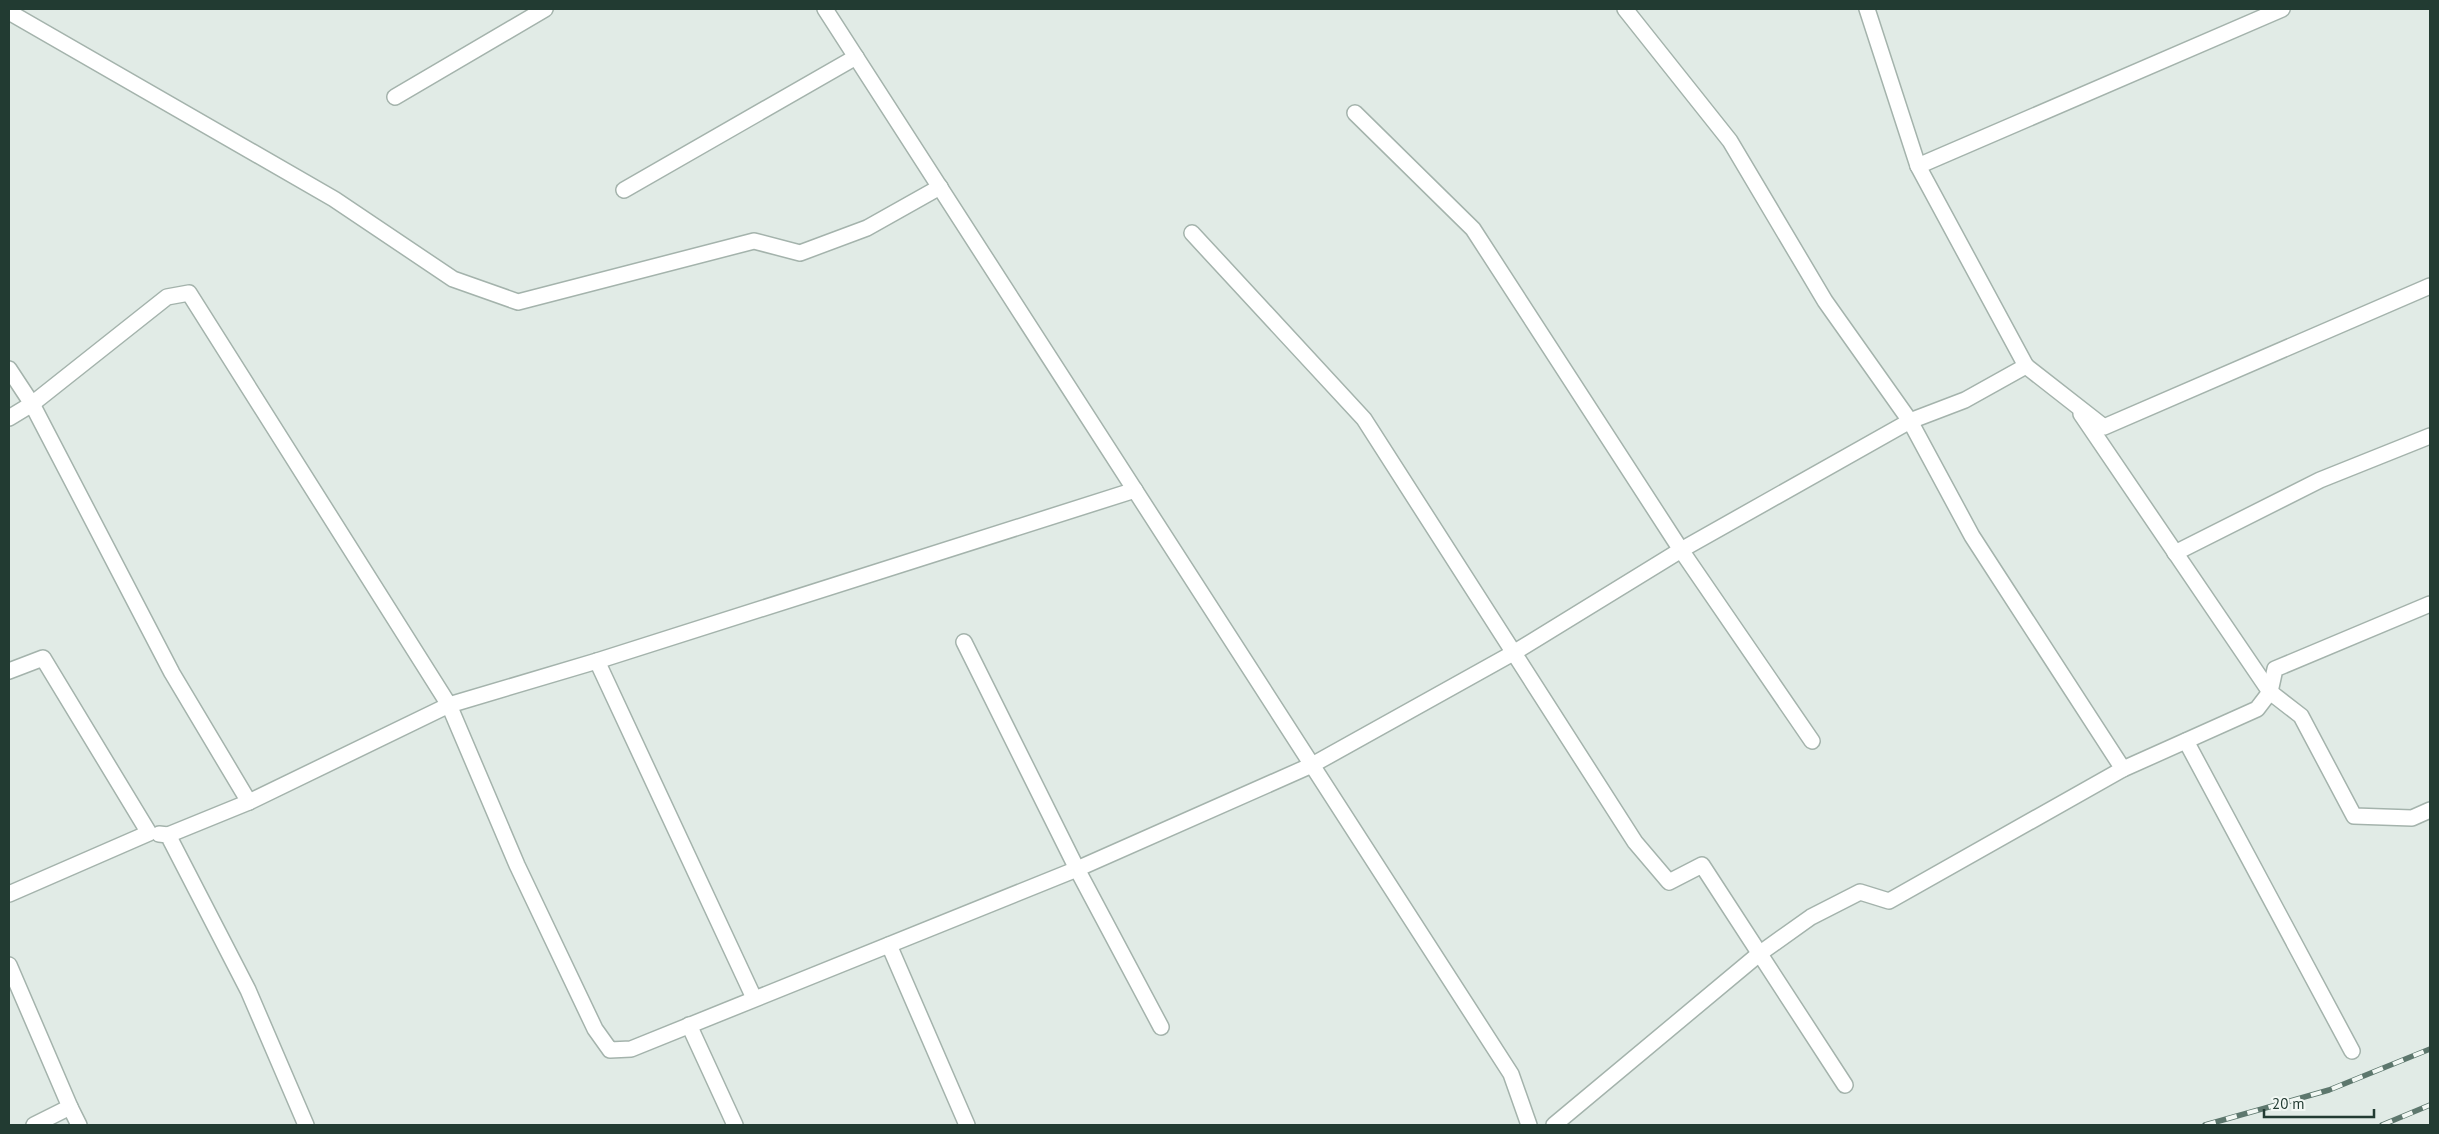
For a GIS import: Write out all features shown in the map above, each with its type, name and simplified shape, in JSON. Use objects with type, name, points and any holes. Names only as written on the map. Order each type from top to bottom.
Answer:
[{"type":"street","points":[[395,97],[545,9]]},
{"type":"street","points":[[825,9],[1511,1074],[1529,1125]]},
{"type":"street","points":[[1625,9],[1730,141],[1825,301],[1910,421],[1972,536],[2123,769]]},
{"type":"street","points":[[1867,9],[1918,166],[2026,366],[2104,427],[2430,286]]},
{"type":"street","points":[[1918,166],[2282,9]]},
{"type":"street","points":[[9,12],[334,199],[453,279],[518,302],[754,241],[800,253],[867,228],[940,187]]},
{"type":"street","points":[[624,190],[856,57]]},
{"type":"street","points":[[1356,113],[1473,229],[1681,550],[1812,741]]},
{"type":"street","points":[[1192,233],[1364,419],[1635,842],[1669,882],[1702,865],[1758,954],[1845,1085]]},
{"type":"street","points":[[9,418],[32,404],[167,297],[189,293],[449,705],[517,865],[596,1029],[610,1050],[631,1049],[1077,869],[1312,765],[1515,652],[1681,550],[1910,421],[1965,400],[2026,366]]},
{"type":"street","points":[[9,370],[32,404],[172,673],[249,802]]},
{"type":"street","points":[[2074,404],[2270,692],[2301,716],[2354,816],[2412,818],[2430,810]]},
{"type":"street","points":[[2175,554],[2320,480],[2430,436]]},
{"type":"street","points":[[9,894],[149,833],[168,835],[249,802],[449,705],[597,661],[1135,490]]},
{"type":"street","points":[[1554,1125],[1758,954],[1811,917],[1860,892],[1889,901],[2123,769],[2257,709],[2270,692],[2275,669],[2430,604]]},
{"type":"street","points":[[964,642],[1077,869],[1161,1027]]},
{"type":"street","points":[[9,671],[43,658],[149,833]]},
{"type":"street","points":[[597,661],[754,998]]},
{"type":"street","points":[[2186,741],[2352,1051]]},
{"type":"street","points":[[168,835],[248,990],[306,1125]]},
{"type":"street","points":[[888,945],[967,1125]]},
{"type":"street","points":[[9,965],[79,1125]]},
{"type":"street","points":[[689,1025],[735,1125]]},
{"type":"street","points":[[34,1125],[70,1107]]},
{"type":"railway","points":[[2205,1125],[2329,1090],[2430,1049]]},
{"type":"railway","points":[[2382,1125],[2430,1105]]}]
